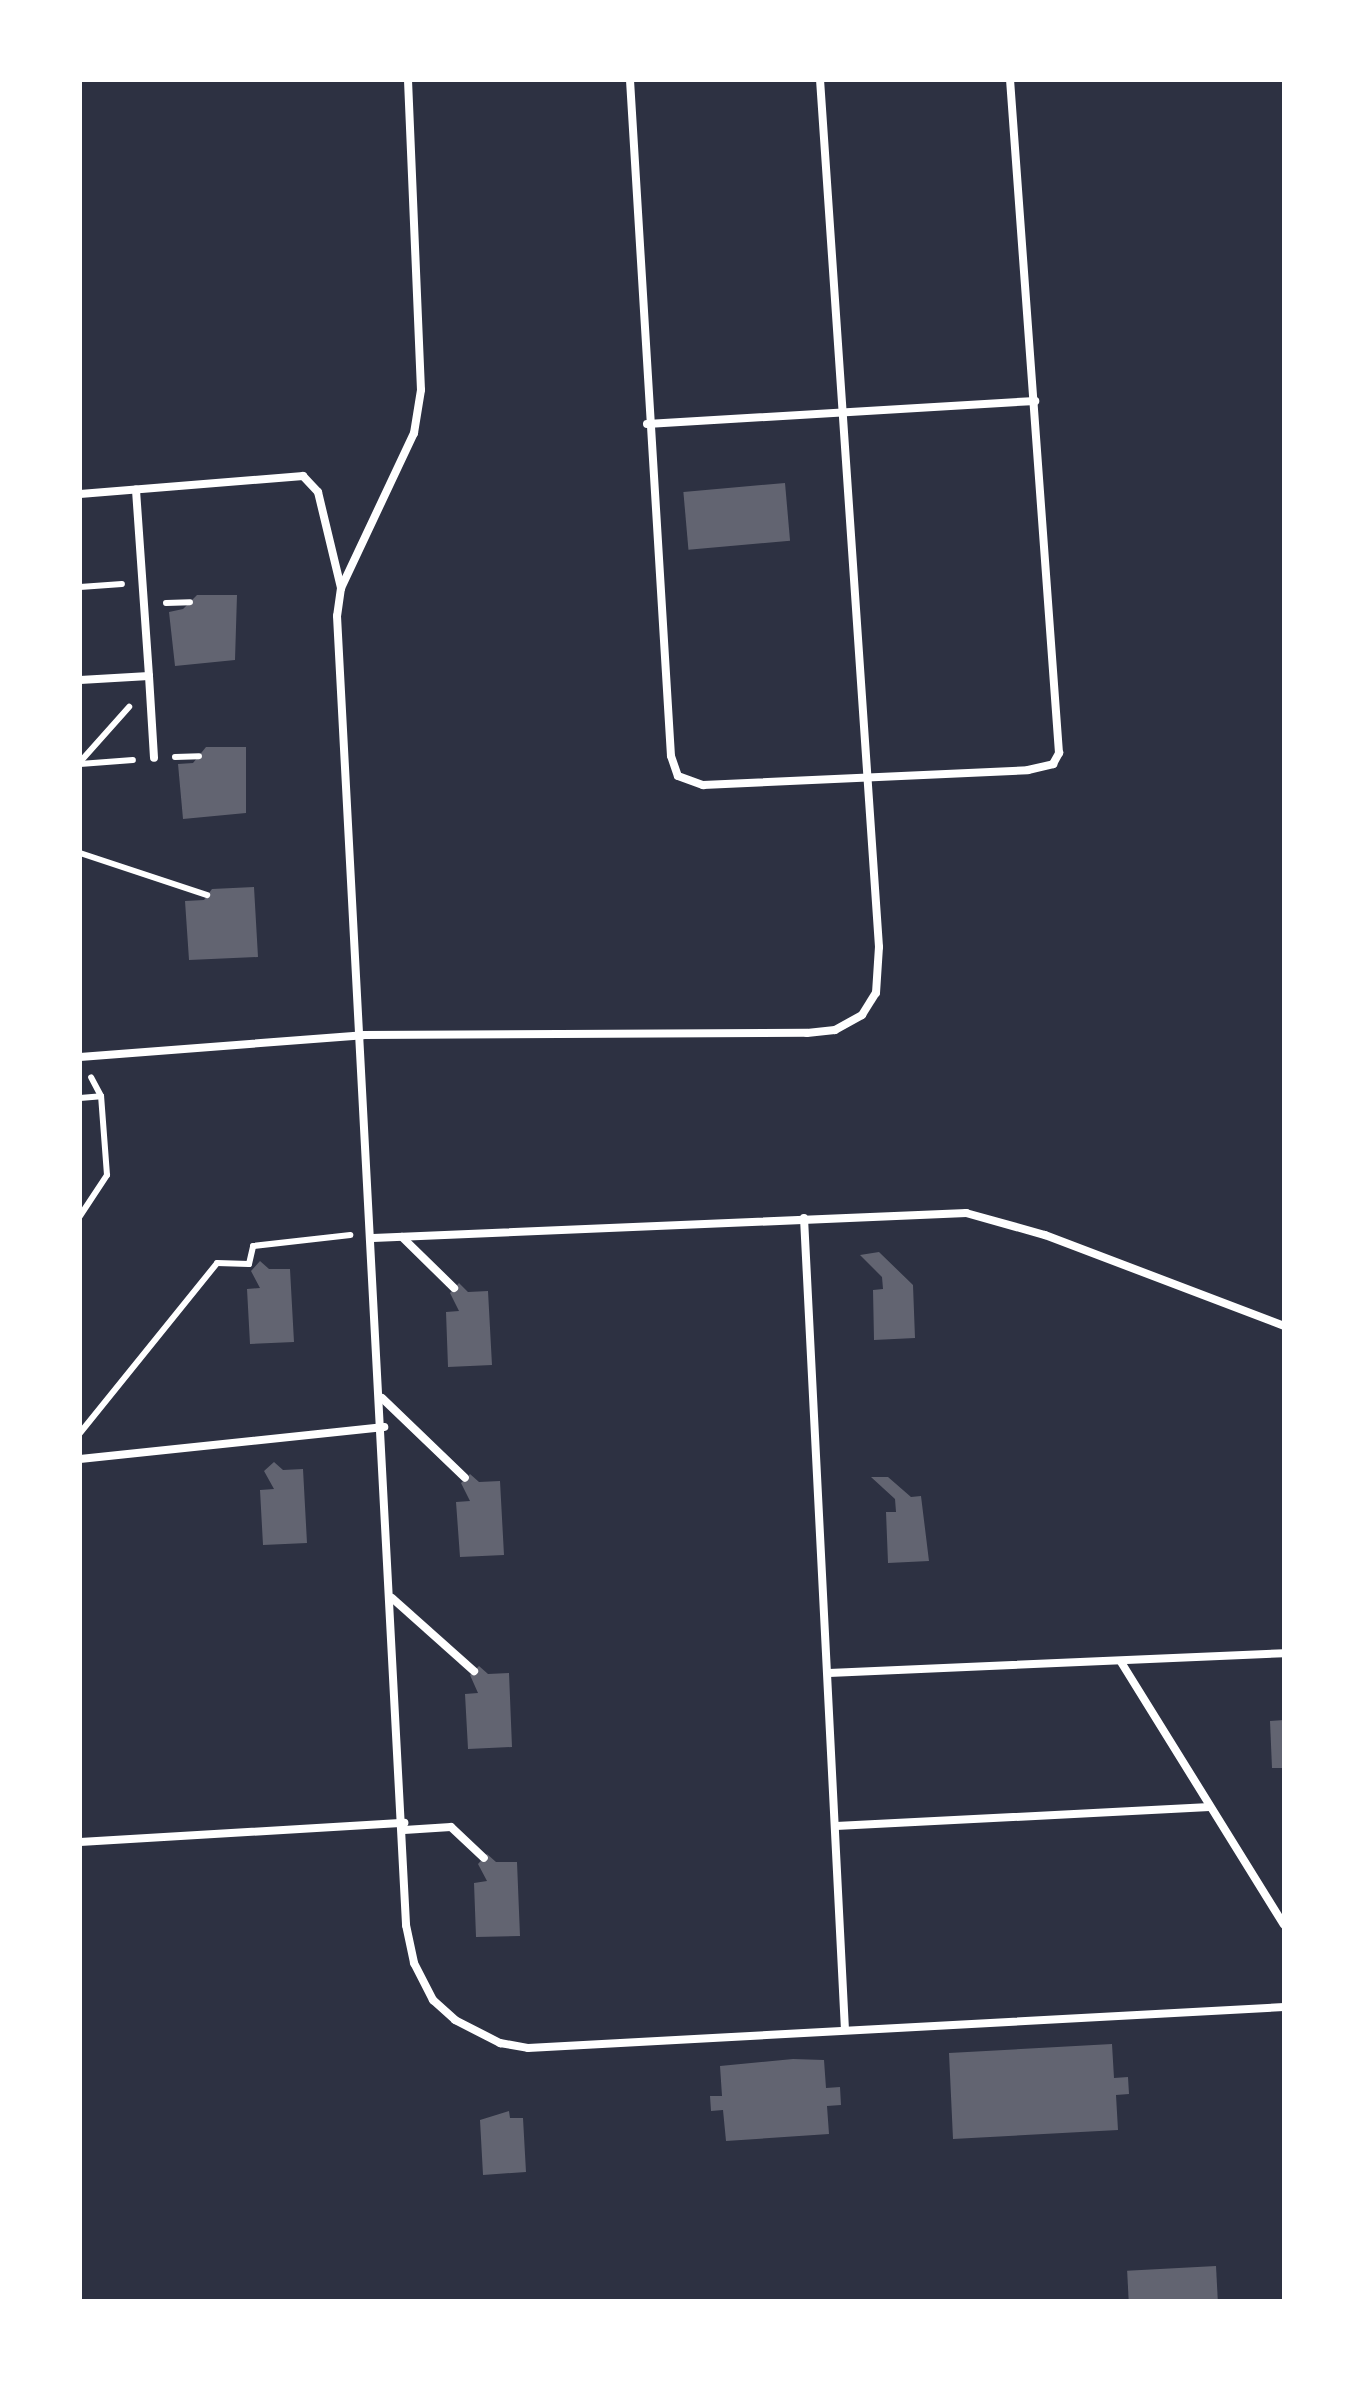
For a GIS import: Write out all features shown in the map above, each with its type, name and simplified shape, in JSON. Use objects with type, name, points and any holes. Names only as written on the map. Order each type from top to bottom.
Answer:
[{"type":"lane","points":[[341,588],[399,471],[421,390],[408,80]]},
{"type":"lane","points":[[630,80],[647,424],[671,756],[678,776],[703,785],[869,780],[1042,768],[1059,753],[1010,80]]},
{"type":"lane","points":[[81,1057],[362,1035],[835,1030],[862,1015],[876,994],[869,780],[820,80]]},
{"type":"lane","points":[[647,424],[1035,401]]},
{"type":"lane","points":[[80,494],[303,476],[318,492],[341,588],[338,648],[384,1427],[406,1925],[414,1963],[433,2000],[478,2034],[528,2048],[1284,2007]]},
{"type":"lane","points":[[136,489],[154,758]]},
{"type":"lane","points":[[80,680],[149,681]]},
{"type":"lane","points":[[373,1235],[402,1237],[930,1212],[1002,1220],[1284,1326]]},
{"type":"lane","points":[[804,1218],[844,2030]]},
{"type":"lane","points":[[402,1237],[454,1288]]},
{"type":"lane","points":[[381,1398],[466,1478]]},
{"type":"lane","points":[[80,1459],[384,1427]]},
{"type":"lane","points":[[392,1598],[474,1671]]},
{"type":"lane","points":[[829,1674],[1284,1654]]},
{"type":"lane","points":[[1121,1662],[1284,1926]]},
{"type":"lane","points":[[836,1826],[1210,1807]]},
{"type":"lane","points":[[80,1842],[451,1827],[484,1858]]},
{"type":"path","points":[[80,587],[143,582]]},
{"type":"path","points":[[80,762],[149,681]]},
{"type":"path","points":[[80,853],[207,895]]},
{"type":"path","points":[[80,1216],[106,1175],[100,1096],[81,1057]]},
{"type":"path","points":[[80,1098],[100,1096]]},
{"type":"path","points":[[80,1433],[218,1263],[248,1264],[253,1246],[373,1235]]},
{"type":"building","points":[[785,483],[790,541],[688,550],[683,492]]},
{"type":"building","points":[[197,595],[237,595],[235,660],[175,666],[169,612],[183,609]]},
{"type":"building","points":[[206,747],[246,747],[246,813],[183,819],[178,764],[193,763]]},
{"type":"building","points":[[254,887],[258,957],[189,960],[185,901],[204,900],[212,889]]},
{"type":"building","points":[[879,1252],[913,1285],[915,1338],[874,1340],[873,1290],[883,1289],[882,1277],[860,1255]]},
{"type":"building","points":[[260,1261],[269,1269],[290,1269],[294,1342],[250,1344],[247,1289],[260,1288],[251,1271]]},
{"type":"building","points":[[459,1283],[468,1292],[488,1291],[492,1365],[448,1367],[446,1312],[459,1311],[450,1293]]},
{"type":"building","points":[[274,1462],[283,1470],[303,1469],[307,1543],[263,1545],[260,1490],[274,1489],[264,1471]]},
{"type":"building","points":[[470,1474],[479,1482],[500,1481],[504,1555],[460,1557],[456,1502],[470,1501],[461,1483]]},
{"type":"building","points":[[871,1477],[888,1477],[911,1497],[921,1496],[929,1561],[888,1563],[886,1512],[896,1512],[895,1499]]},
{"type":"building","points":[[479,1666],[488,1674],[509,1673],[512,1747],[468,1749],[465,1694],[478,1693],[470,1675]]},
{"type":"building","points":[[1284,1720],[1284,1768],[1272,1768],[1270,1721]]},
{"type":"building","points":[[487,1854],[496,1862],[517,1862],[520,1936],[476,1937],[474,1883],[487,1881],[478,1864]]},
{"type":"building","points":[[1112,2044],[1114,2078],[1128,2077],[1129,2094],[1116,2095],[1118,2130],[953,2139],[949,2053]]},
{"type":"building","points":[[824,2060],[826,2088],[840,2087],[841,2105],[827,2106],[829,2134],[726,2141],[723,2110],[711,2111],[710,2096],[722,2096],[720,2066]]},
{"type":"building","points":[[509,2111],[510,2118],[523,2118],[526,2172],[483,2175],[480,2120]]},
{"type":"building","points":[[1216,2266],[1218,2301],[1129,2301],[1127,2271]]}]
